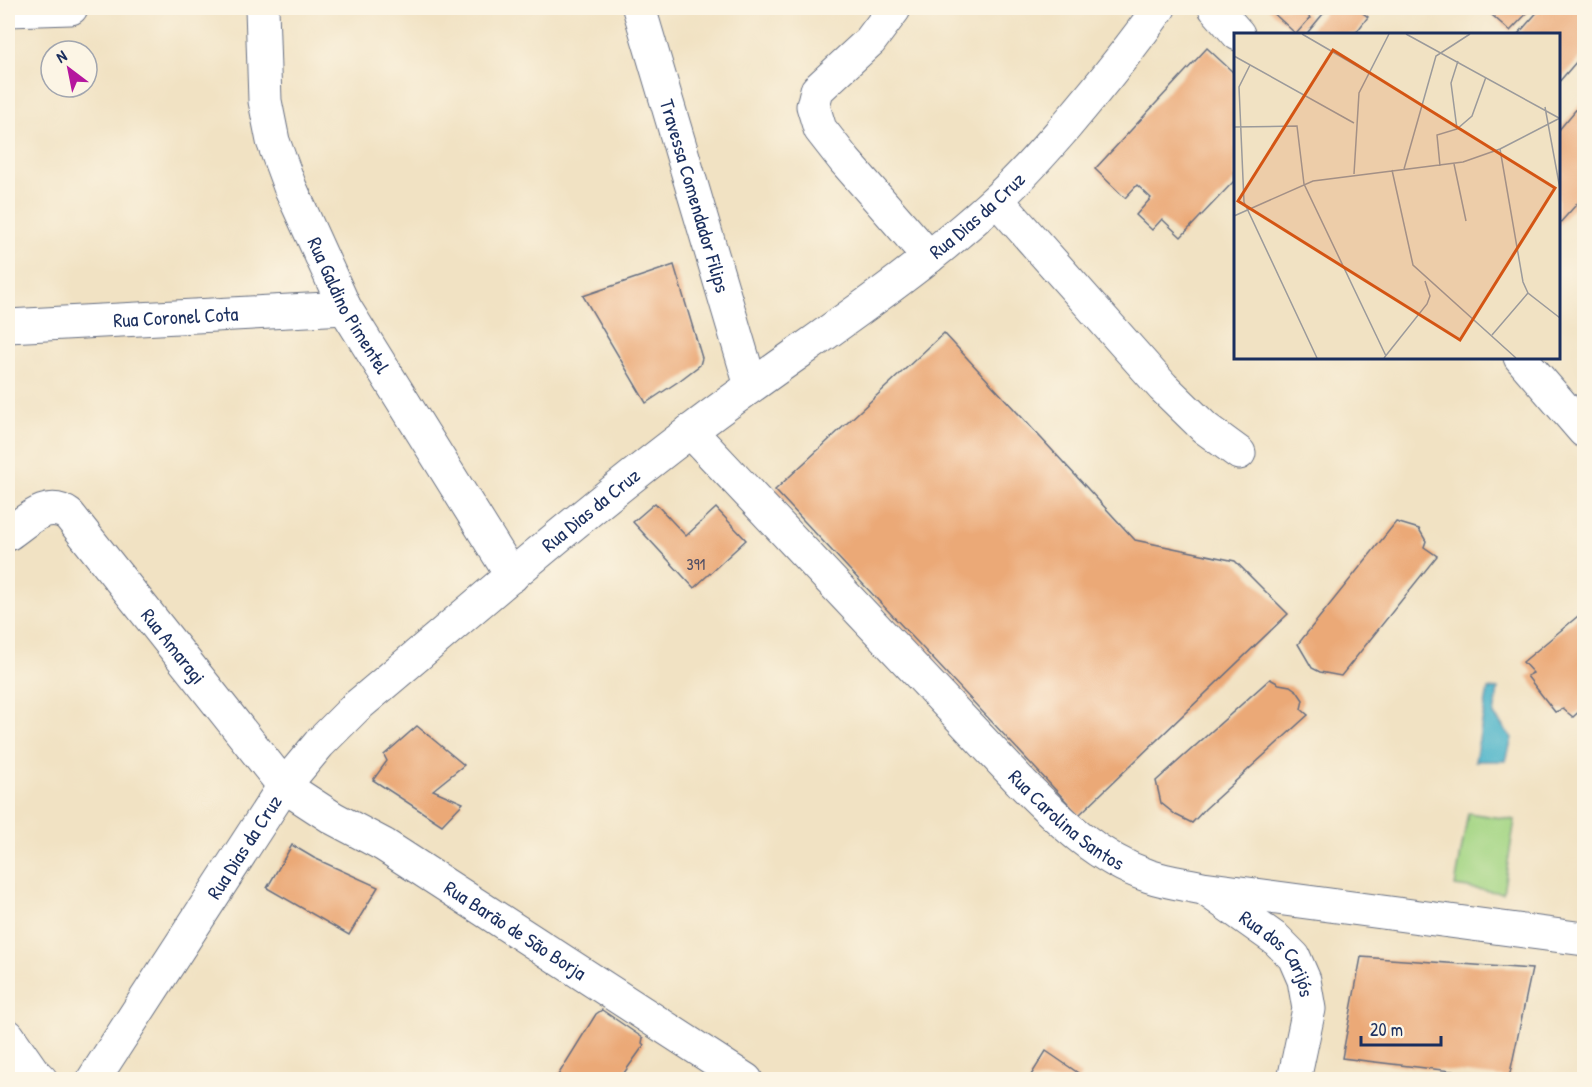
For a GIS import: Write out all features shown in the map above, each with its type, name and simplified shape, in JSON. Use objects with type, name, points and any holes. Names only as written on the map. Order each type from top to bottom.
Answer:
[{"type":"street","points":[[8,10],[71,8]]},
{"type":"street","name":"Rua Galdino Pimentel","points":[[262,8],[265,101],[273,141],[290,187],[345,308],[512,576]]},
{"type":"street","name":"Travessa Comendador Filips","points":[[639,8],[751,386]]},
{"type":"street","points":[[894,8],[870,42],[817,90],[813,106],[820,129],[929,257]]},
{"type":"street","name":"Rua Dias da Cruz","points":[[93,1080],[284,786],[319,744],[356,707],[690,431],[884,292],[997,200],[1036,160],[1092,95],[1131,48],[1159,8]]},
{"type":"street","points":[[1215,8],[1237,33]]},
{"type":"street","points":[[997,200],[1162,387],[1204,428],[1239,453]]},
{"type":"street","name":"Rua Coronel Cota","points":[[8,326],[345,308]]},
{"type":"street","points":[[1521,358],[1584,430]]},
{"type":"street","name":"Rua Carolina Santos","points":[[690,431],[1020,781],[1066,826],[1107,857],[1149,876],[1203,888],[1584,939]]},
{"type":"street","name":"Rua Amaragi","points":[[8,534],[48,508],[62,510],[78,525],[284,786]]},
{"type":"street","name":"Rua Barão de São Borja","points":[[284,786],[333,818],[384,845],[746,1080]]},
{"type":"street","name":"Rua dos Carijós","points":[[1203,888],[1277,940],[1294,957],[1304,980],[1309,1009],[1294,1080]]},
{"type":"street","points":[[8,1036],[41,1080]]},
{"type":"green space","points":[[1468,813],[1515,820],[1503,893],[1455,886]]},
{"type":"water","points":[[1488,689],[1498,689],[1494,715],[1512,738],[1506,761],[1475,761]]},
{"type":"building","points":[[1268,8],[1302,8],[1310,18],[1295,33]]},
{"type":"building","points":[[1328,8],[1356,8],[1368,17],[1356,33],[1308,32]]},
{"type":"building","points":[[1484,8],[1532,8],[1510,31]]},
{"type":"building","points":[[1541,8],[1584,8],[1584,53],[1559,82],[1559,33],[1519,33]]},
{"type":"building","points":[[1207,48],[1234,73],[1234,181],[1181,237],[1162,219],[1152,230],[1136,215],[1151,198],[1137,185],[1125,198],[1095,169]]},
{"type":"building","points":[[1584,100],[1584,196],[1559,224],[1559,130]]},
{"type":"building","points":[[674,265],[702,358],[700,365],[646,403],[583,296]]},
{"type":"building","points":[[944,333],[1135,540],[1235,561],[1288,614],[1079,815],[775,490]]},
{"type":"building","points":[[655,503],[686,536],[716,508],[746,540],[694,588],[633,522]]},
{"type":"building","points":[[1396,522],[1419,529],[1426,541],[1424,547],[1437,556],[1341,676],[1312,668],[1298,644]]},
{"type":"building","points":[[1584,611],[1584,707],[1573,717],[1563,709],[1555,712],[1527,676],[1533,673],[1523,662]]},
{"type":"building","points":[[1270,679],[1297,691],[1303,700],[1301,709],[1308,715],[1192,823],[1176,815],[1161,803],[1156,781]]},
{"type":"building","points":[[417,726],[464,765],[433,790],[463,803],[442,825],[373,780],[387,761],[384,755]]},
{"type":"building","points":[[292,845],[314,858],[378,887],[349,935],[267,888]]},
{"type":"building","points":[[1361,957],[1532,969],[1509,1078],[1342,1058]]},
{"type":"building","points":[[602,1010],[643,1038],[644,1045],[619,1080],[555,1080],[596,1014]]},
{"type":"building","points":[[1046,1051],[1081,1075],[1078,1080],[1028,1080]]}]
